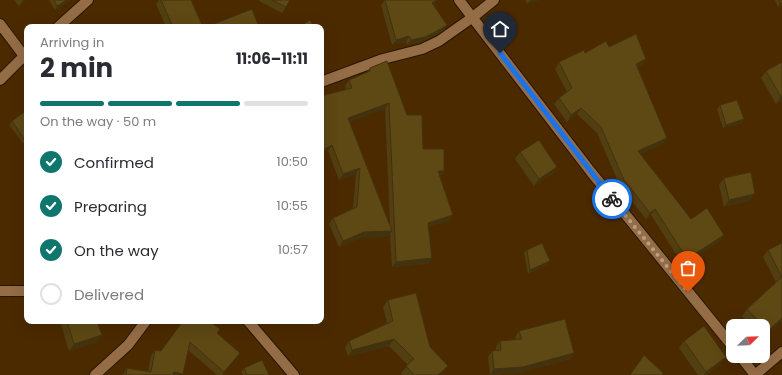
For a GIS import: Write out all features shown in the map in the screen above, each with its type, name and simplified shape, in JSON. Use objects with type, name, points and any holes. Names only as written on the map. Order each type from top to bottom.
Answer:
[{"type":"street","points":[[61,24],[88,0]]},
{"type":"street","points":[[459,0],[590,172],[726,339]]},
{"type":"street","points":[[324,81],[383,59],[422,49],[439,41],[494,0]]},
{"type":"street","points":[[0,24],[24,54]]},
{"type":"street","points":[[0,80],[24,59]]},
{"type":"street","points":[[0,291],[24,291]]},
{"type":"street","points":[[95,375],[128,345],[144,324]]},
{"type":"street","points":[[251,324],[294,375]]},
{"type":"street","points":[[746,363],[755,375],[782,352]]},
{"type":"building","points":[[54,0],[67,0],[57,6]]},
{"type":"building","points":[[161,0],[191,0],[202,24],[172,24]]},
{"type":"building","points":[[272,0],[290,0],[286,7]]},
{"type":"building","points":[[385,0],[437,0],[432,3],[447,25],[425,37],[411,40],[409,36],[396,40]]},
{"type":"building","points":[[252,9],[258,24],[214,24]]},
{"type":"building","points":[[310,20],[312,24],[304,24]]},
{"type":"building","points":[[636,34],[646,59],[636,64],[667,138],[638,151],[691,219],[707,208],[724,235],[687,259],[655,209],[650,213],[624,180],[601,127],[581,108],[571,115],[559,98],[572,88],[559,62],[584,50],[585,53],[606,41],[609,47]]},
{"type":"building","points":[[387,61],[407,115],[422,115],[423,149],[444,149],[444,171],[438,171],[453,215],[428,223],[432,258],[396,262],[389,103],[348,118],[392,231],[364,232],[343,241],[333,218],[357,207],[360,168],[343,174],[332,145],[324,149],[324,95],[352,88],[349,80],[370,71],[370,68]]},
{"type":"building","points":[[782,62],[782,96],[781,97],[766,71]]},
{"type":"building","points":[[737,100],[744,119],[726,125],[720,105]]},
{"type":"building","points":[[24,112],[24,139],[12,121]]},
{"type":"building","points":[[539,140],[557,167],[539,179],[520,152]]},
{"type":"building","points":[[751,172],[755,194],[729,200],[724,178]]},
{"type":"building","points":[[542,243],[550,261],[530,270],[527,250]]},
{"type":"building","points":[[782,243],[782,277],[768,250]]},
{"type":"building","points":[[782,277],[782,318],[770,329],[770,319],[757,319],[747,309]]},
{"type":"building","points":[[416,293],[430,347],[448,366],[438,375],[414,375],[406,366],[414,359],[394,339],[352,350],[349,341],[393,321],[388,300]]},
{"type":"building","points":[[565,319],[574,353],[523,367],[494,369],[492,351],[501,350],[500,341],[522,339],[519,331]]},
{"type":"building","points":[[68,324],[98,324],[102,335],[74,344]]},
{"type":"building","points":[[181,324],[213,324],[220,329],[217,333],[240,353],[224,372],[190,342],[183,374],[174,372],[173,375],[126,375],[127,368],[151,372],[155,350],[161,351]]},
{"type":"building","points":[[704,326],[726,357],[706,372],[684,341]]},
{"type":"building","points":[[644,355],[663,373],[662,375],[630,375]]},
{"type":"building","points":[[262,360],[269,375],[247,375],[244,368]]},
{"type":"way so far","points":[[612,199],[688,292]]},
{"type":"route","points":[[500,53],[612,199]]}]
